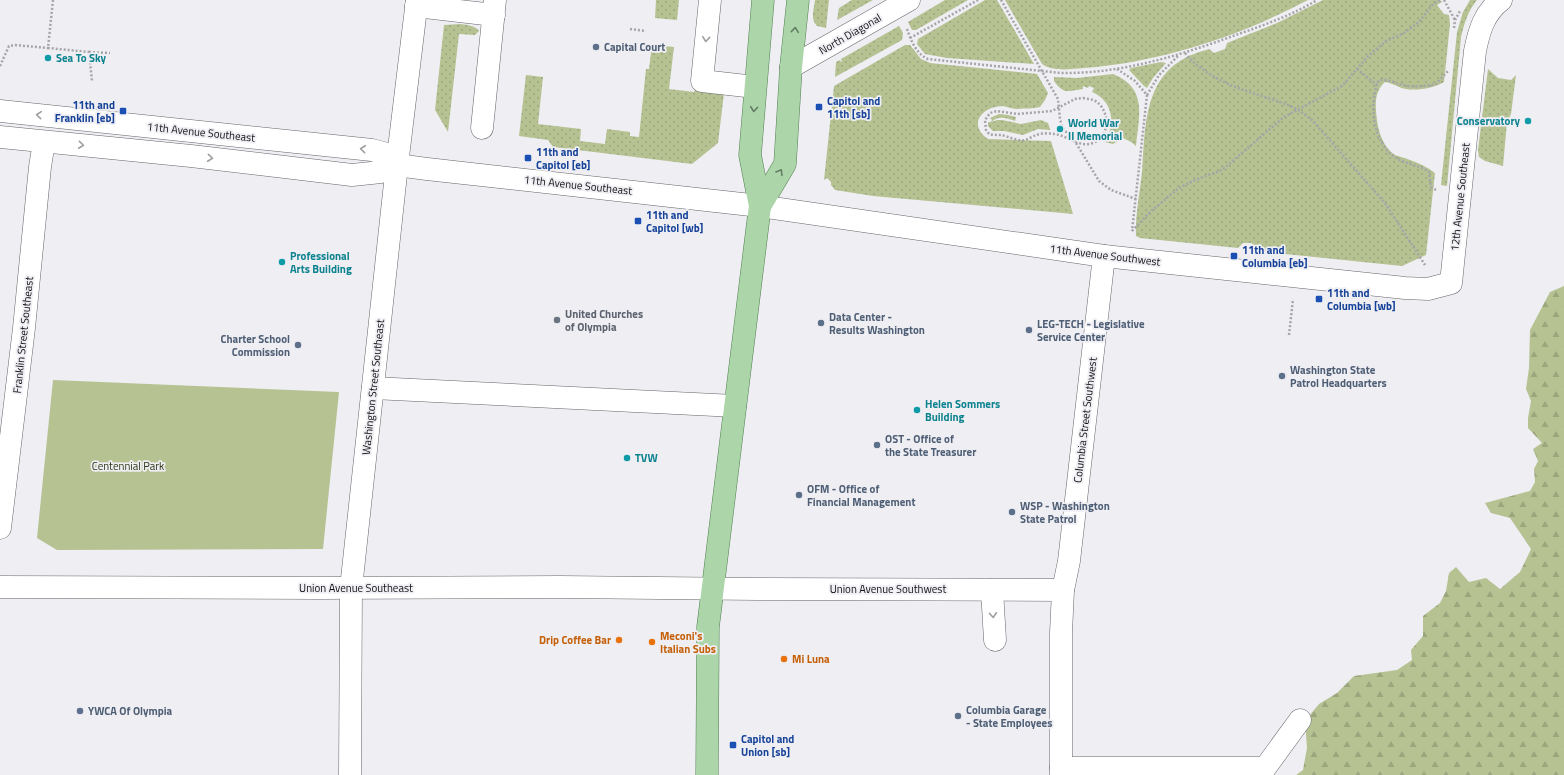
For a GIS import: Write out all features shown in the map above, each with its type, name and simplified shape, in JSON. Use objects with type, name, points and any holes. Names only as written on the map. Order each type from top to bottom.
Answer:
[{"type":"main road","points":[[707,775],[707,640],[734,406],[760,206],[750,155],[763,0]]},
{"type":"main road","points":[[760,206],[785,164],[791,67],[798,0]]},
{"type":"street","points":[[710,0],[702,81],[755,87]]},
{"type":"street","name":"North Diagonal","points":[[791,67],[909,0]]},
{"type":"street","name":"12th Avenue Southeast","points":[[1451,283],[1475,51],[1479,32],[1487,14],[1501,0]]},
{"type":"street","points":[[416,3],[494,7],[482,128]]},
{"type":"street","name":"Washington Street Southeast","points":[[350,775],[351,588],[416,3]]},
{"type":"street","name":"11th Avenue Southeast","points":[[0,111],[372,150],[387,154],[397,165]]},
{"type":"street","name":"11th Avenue Southeast","points":[[0,138],[352,174],[381,172],[397,165],[760,206]]},
{"type":"street","name":"Franklin Street Southeast","points":[[0,528],[24,328],[40,166],[44,142]]},
{"type":"street","name":"11th Avenue Southwest","points":[[760,206],[1104,256],[1405,288],[1428,288],[1451,283]]},
{"type":"street","name":"Columbia Street Southwest","points":[[1061,772],[1061,633],[1063,590],[1069,561],[1104,256]]},
{"type":"street","points":[[373,388],[734,406]]},
{"type":"street","name":"Union Avenue Southeast","points":[[0,587],[712,588]]},
{"type":"street","name":"Union Avenue Southwest","points":[[712,588],[1063,590]]},
{"type":"street","points":[[992,590],[995,640]]},
{"type":"street","points":[[1061,772],[1265,768],[1300,720]]},
{"type":"path","points":[[48,48],[53,0]]},
{"type":"path","points":[[910,38],[978,0]]},
{"type":"path","points":[[1001,0],[1058,99],[1062,126],[1076,143],[1099,181],[1111,190],[1136,199]]},
{"type":"path","points":[[906,27],[910,38],[922,57],[928,59],[1042,71],[1081,73],[1117,69],[1179,55],[1252,30],[1317,0]]},
{"type":"path","points":[[1132,231],[1150,212],[1179,188],[1194,180],[1222,170],[1284,117],[1310,101],[1328,94],[1342,86],[1368,56],[1386,41],[1404,33],[1419,22],[1433,4],[1442,0],[1455,20]]},
{"type":"path","points":[[630,29],[646,31]]},
{"type":"path","points":[[0,66],[9,46],[15,45],[89,52],[110,52]]},
{"type":"path","points":[[89,52],[92,81]]},
{"type":"path","points":[[1185,53],[1195,65],[1219,80],[1296,109],[1312,120],[1385,203],[1410,245],[1425,266]]},
{"type":"path","points":[[1132,235],[1147,95],[1159,75],[1179,55]]},
{"type":"path","points":[[1117,69],[1131,78],[1147,95]]},
{"type":"path","points":[[1357,69],[1377,85]]},
{"type":"path","points":[[1436,190],[1431,187],[1429,172],[1422,167],[1394,157],[1385,149],[1379,139],[1373,103],[1377,85],[1380,80],[1386,79],[1406,86],[1420,87],[1436,84],[1450,69]]},
{"type":"path","points":[[1083,98],[1092,99],[1098,102],[1106,114],[1106,127],[1104,135],[1093,143],[1076,143],[1054,134],[1037,134],[1025,141],[1007,138],[1002,135],[995,136],[989,134],[984,125],[985,120],[990,114],[997,111],[1024,114],[1052,111],[1059,106],[1075,99],[1083,98]]},
{"type":"path","points":[[1289,335],[1293,297]]},
{"type":"green space","points":[[656,0],[679,0],[677,20],[655,18]]},
{"type":"green space","points":[[815,0],[829,0],[826,28],[817,26],[815,23],[813,14]]},
{"type":"green space","points":[[852,0],[873,0],[837,20],[839,8]]},
{"type":"green space","points":[[945,0],[968,0],[916,30],[912,30],[908,22]]},
{"type":"green space","points":[[985,0],[997,0],[1034,64],[947,58],[925,54],[917,44],[918,39]]},
{"type":"green space","points":[[1005,0],[1308,0],[1228,36],[1171,53],[1113,65],[1062,69],[1046,67],[1042,64]]},
{"type":"green space","points":[[1323,0],[1440,0],[1442,2],[1437,5],[1444,14],[1449,15],[1450,24],[1444,82],[1431,87],[1411,90],[1385,82],[1378,91],[1376,102],[1379,129],[1383,141],[1390,151],[1395,155],[1420,164],[1435,173],[1426,255],[1402,266],[1256,251],[1252,243],[1243,243],[1238,248],[1140,238],[1136,236],[1137,212],[1148,110],[1159,83],[1168,71],[1190,55],[1209,49],[1214,53],[1225,49],[1227,43],[1277,23]]},
{"type":"green space","points":[[1470,0],[1477,0],[1467,18],[1461,37],[1447,186],[1441,185],[1457,32],[1463,12]]},
{"type":"green space","points":[[444,25],[469,25],[478,29],[479,31],[475,35],[459,34],[448,132],[435,110]]},
{"type":"green space","points":[[899,26],[903,33],[902,40],[835,77],[836,62],[840,60],[841,62],[841,59]]},
{"type":"green space","points":[[652,45],[674,47],[669,89],[724,93],[718,143],[692,164],[553,147],[548,140],[519,136],[526,75],[543,77],[538,124],[581,129],[580,141],[605,144],[607,129],[630,132],[630,136],[639,137],[646,69],[649,69]]},
{"type":"green space","points":[[905,45],[910,45],[921,59],[930,63],[1037,74],[1048,93],[1040,107],[1018,109],[1003,106],[991,108],[982,114],[978,121],[978,127],[982,134],[988,139],[1051,141],[1073,214],[873,196],[835,190],[827,178],[824,180],[834,86]]},
{"type":"green space","points":[[1161,62],[1166,63],[1153,78],[1147,88],[1129,70],[1131,68]]},
{"type":"green space","points":[[1488,69],[1498,78],[1511,80],[1516,75],[1511,114],[1507,122],[1503,166],[1485,161],[1479,157],[1478,150]]},
{"type":"green space","points":[[1113,74],[1124,80],[1132,87],[1139,104],[1139,124],[1136,146],[1123,138],[1113,144],[1105,142],[1111,127],[1110,113],[1104,101],[1092,92],[1094,88],[1083,86],[1083,89],[1067,91],[1061,88],[1054,81],[1054,77],[1077,78]]},
{"type":"green space","points":[[999,114],[1016,117],[1015,121],[1006,118],[997,118],[992,122],[1002,120],[1021,124],[1041,120],[1048,123],[1050,130],[1038,129],[1023,135],[1004,131],[993,131],[988,126],[988,122],[991,122],[992,120],[990,118]]},
{"type":"green space","points":[[1564,286],[1564,775],[1296,775],[1303,770],[1307,748],[1305,721],[1319,704],[1337,693],[1354,676],[1397,670],[1412,660],[1411,650],[1423,636],[1423,616],[1440,603],[1446,591],[1449,573],[1456,567],[1469,582],[1486,578],[1500,589],[1520,572],[1531,549],[1510,518],[1491,513],[1485,503],[1530,491],[1535,482],[1534,469],[1538,461],[1533,449],[1542,443],[1528,428],[1531,401],[1526,389],[1529,368],[1530,330],[1550,292]]},
{"type":"green space","name":"Centennial Park","points":[[53,380],[339,392],[323,549],[57,550],[37,538]]},
{"type":"place","name":"Capital Court","points":[[596,47]]},
{"type":"place","name":"Sea To Sky","points":[[48,58]]},
{"type":"place","name":"Capitol and 11th [sb]","points":[[819,107]]},
{"type":"place","name":"11th and Franklin [eb]","points":[[123,111]]},
{"type":"place","name":"Conservatory","points":[[1528,121]]},
{"type":"place","name":"World War II Memorial","points":[[1060,129]]},
{"type":"place","name":"11th and Capitol [eb]","points":[[528,158]]},
{"type":"place","name":"11th and Capitol [wb]","points":[[638,221]]},
{"type":"place","name":"11th and Columbia [eb]","points":[[1234,256]]},
{"type":"place","name":"Professional Arts Building","points":[[282,262]]},
{"type":"place","name":"11th and Columbia [wb]","points":[[1319,299]]},
{"type":"place","name":"United Churches of Olympia","points":[[557,320]]},
{"type":"place","name":"Data Center - Results Washington","points":[[821,323]]},
{"type":"place","name":"LEG-TECH - Legislative Service Center","points":[[1029,330]]},
{"type":"place","name":"Charter School Commission","points":[[298,345]]},
{"type":"place","name":"Washington State Patrol Headquarters","points":[[1282,376]]},
{"type":"place","name":"Helen Sommers Building","points":[[917,410]]},
{"type":"place","name":"OST - Office of the State Treasurer","points":[[877,445]]},
{"type":"place","name":"TVW","points":[[627,458]]},
{"type":"place","name":"OFM - Office of Financial Management","points":[[799,495]]},
{"type":"place","name":"WSP - Washington State Patrol","points":[[1012,512]]},
{"type":"place","name":"Drip Coffee Bar","points":[[619,640]]},
{"type":"place","name":"Meconi's Italian Subs","points":[[652,642]]},
{"type":"place","name":"Mi Luna","points":[[784,659]]},
{"type":"place","name":"YWCA Of Olympia","points":[[80,711]]},
{"type":"place","name":"Columbia Garage - State Employees","points":[[958,716]]},
{"type":"place","name":"Capitol and Union [sb]","points":[[733,745]]}]
